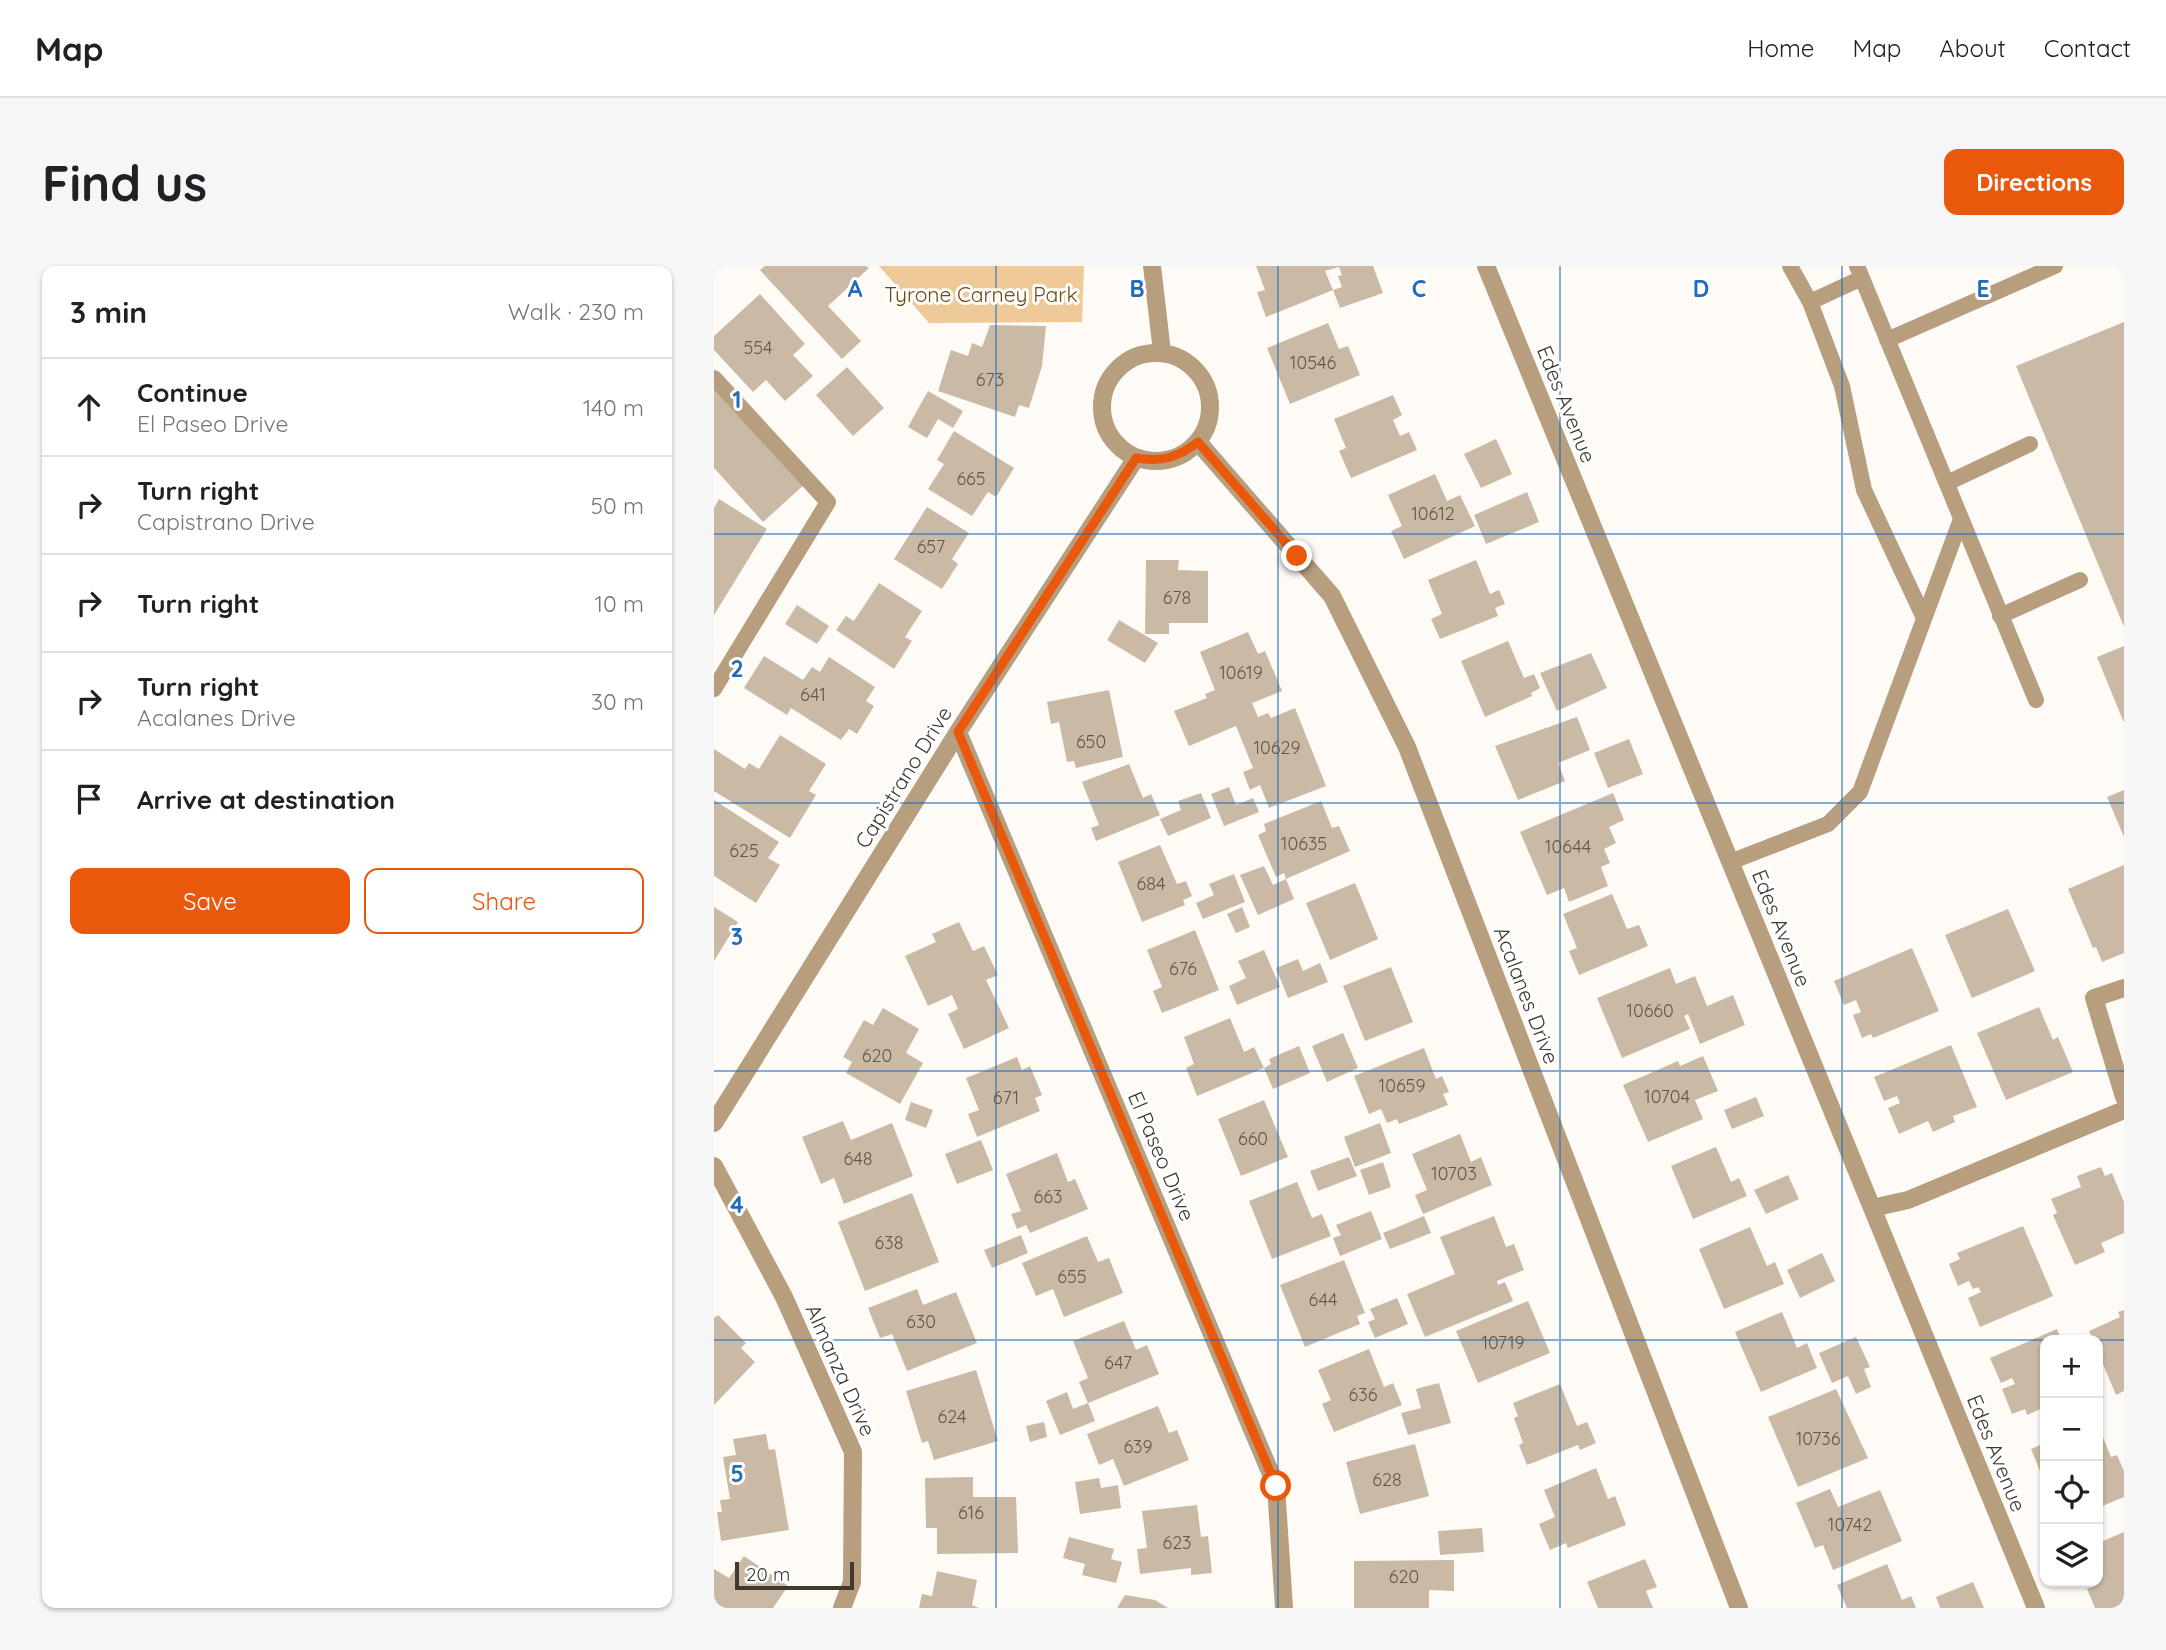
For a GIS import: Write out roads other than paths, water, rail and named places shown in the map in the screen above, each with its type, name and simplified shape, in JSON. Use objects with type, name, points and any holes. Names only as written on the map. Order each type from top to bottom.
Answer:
[{"type":"street","points":[[1152,266],[1162,352]]},
{"type":"street","name":"Edes Avenue","points":[[1486,266],[2036,1608]]},
{"type":"street","points":[[1162,352],[1184,359],[1202,376],[1210,398],[1209,422],[1198,442],[1180,456],[1158,462],[1136,458],[1109,436],[1102,419],[1101,402],[1110,378],[1128,359],[1144,353],[1162,352]]},
{"type":"street","name":"Acalanes Drive","points":[[1198,442],[1332,596],[1407,747],[1739,1608]]},
{"type":"street","name":"Capistrano Drive","points":[[714,1123],[958,732],[1136,458]]},
{"type":"street","name":"El Paseo Drive","points":[[958,732],[1276,1486],[1284,1608]]},
{"type":"street","points":[[2124,988],[2094,998],[2124,1097]]},
{"type":"street","points":[[1871,1208],[1908,1200],[2124,1110]]},
{"type":"street","name":"Almanza Drive","points":[[714,1167],[784,1297],[853,1452],[852,1582],[842,1608]]},
{"type":"lane","points":[[1790,266],[1810,302],[1842,386],[1864,490],[1924,618]]},
{"type":"lane","points":[[1887,340],[2055,266]]},
{"type":"lane","points":[[1810,302],[1859,272],[2036,700]]},
{"type":"lane","points":[[714,377],[828,502],[714,689]]},
{"type":"lane","points":[[1947,483],[2030,444]]},
{"type":"lane","points":[[1730,862],[1828,824],[1860,792],[1961,519]]},
{"type":"lane","points":[[2000,616],[2080,580]]},
{"type":"park label","name":"Tyrone Carney Park","points":[[981,294]]}]
